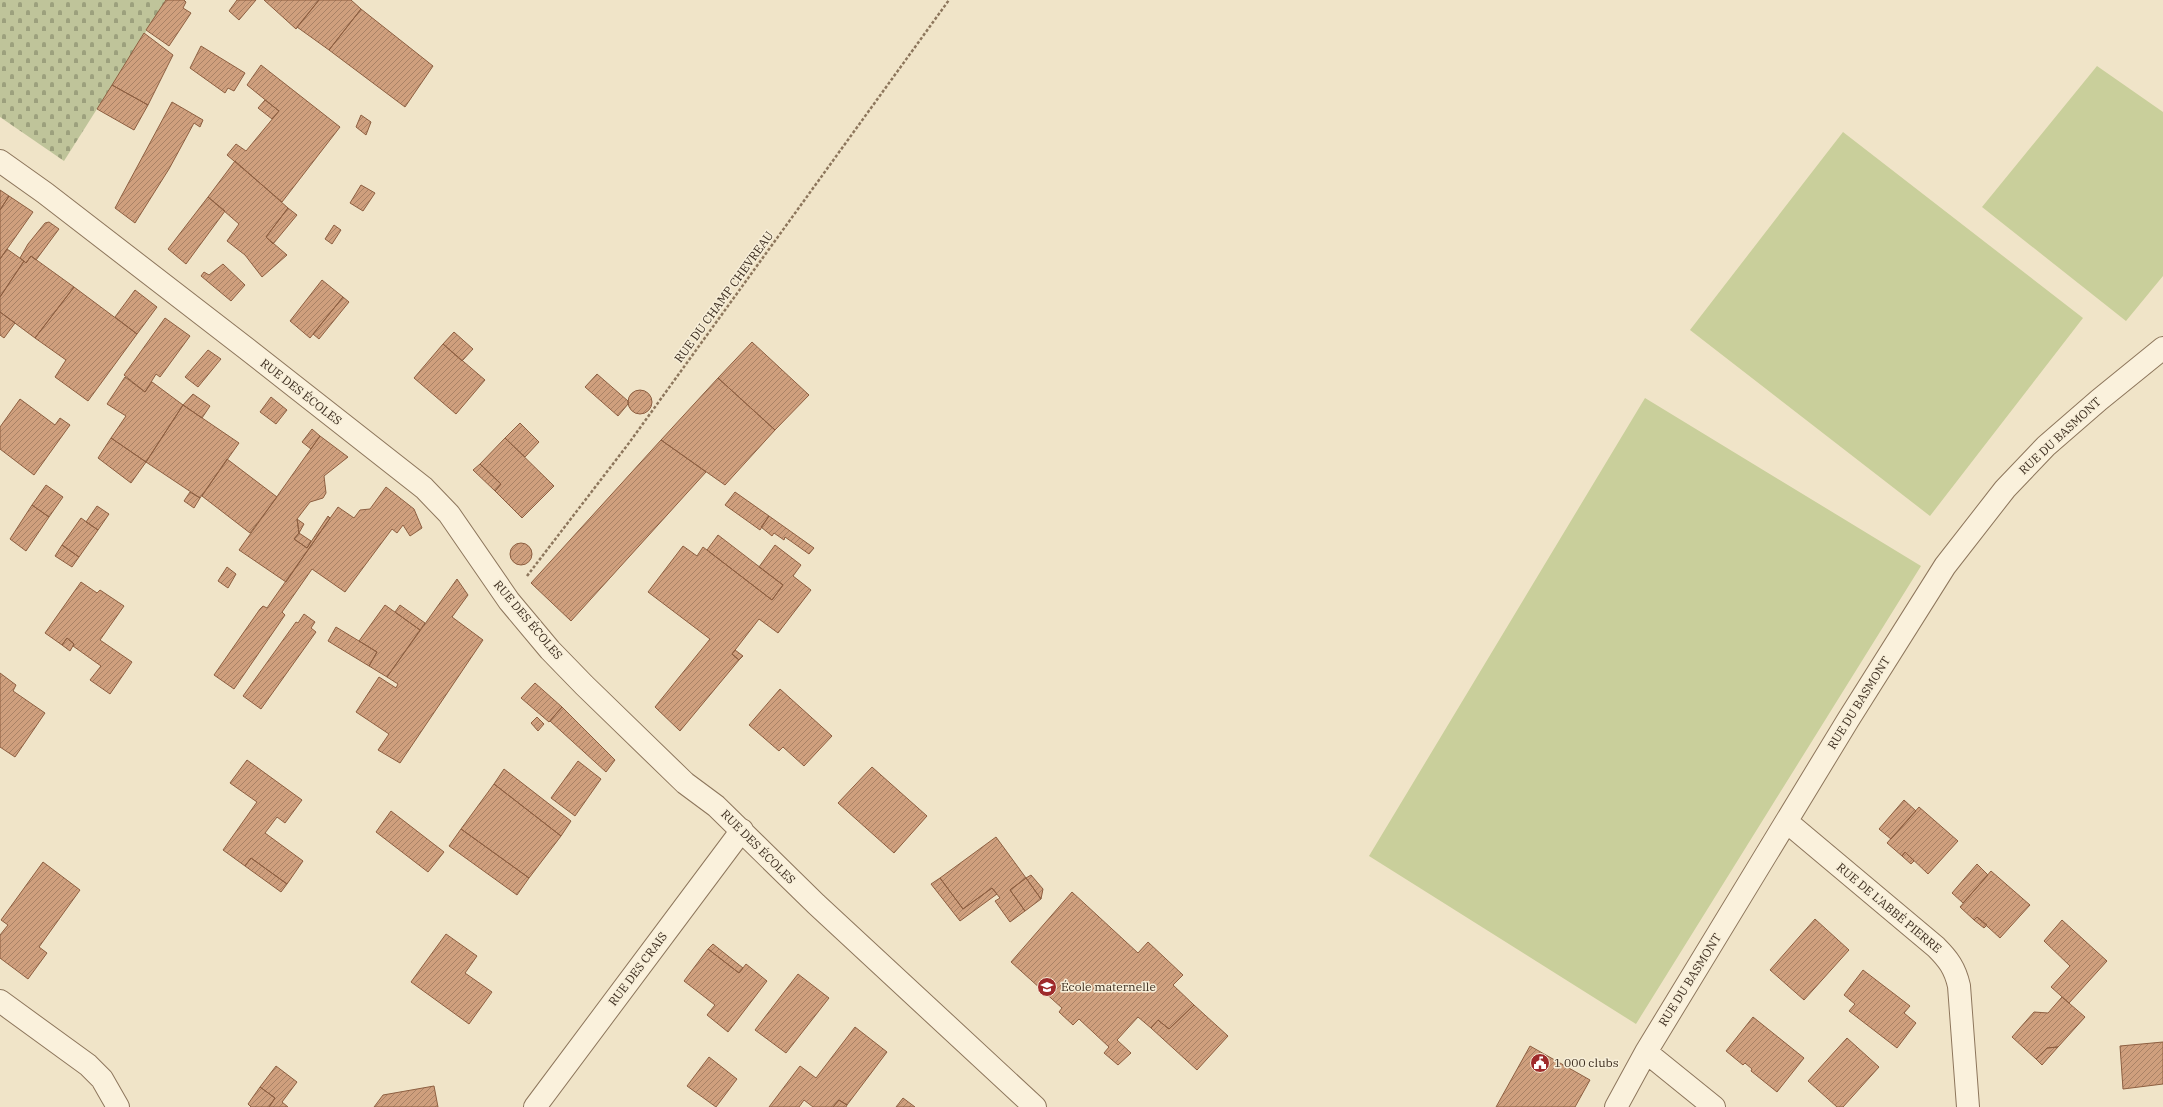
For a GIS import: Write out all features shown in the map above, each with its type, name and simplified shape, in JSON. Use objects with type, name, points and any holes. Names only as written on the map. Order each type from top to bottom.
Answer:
[{"type":"street","name":"RUE DES ÉCOLES","points":[[0,161],[45,193],[241,344],[424,488],[449,514],[509,601],[550,650],[584,685],[685,783],[716,806],[742,830],[816,904],[1035,1107]]},
{"type":"street","name":"RUE DU BASMONT","points":[[1616,1107],[1646,1052],[1848,720],[1944,566],[2005,490],[2046,446],[2099,400],[2163,348]]},
{"type":"street","name":"RUE DE L'ABBÉ PIERRE","points":[[1787,822],[1936,947],[1949,960],[1956,971],[1959,986],[1968,1107]]},
{"type":"street","name":"RUE DES CRAIS","points":[[535,1107],[742,830]]},
{"type":"street","points":[[0,1001],[88,1065],[102,1079],[118,1107]]},
{"type":"street","points":[[1646,1052],[1714,1107]]},
{"type":"path","name":"RUE DU CHAMP CHEVREAU","points":[[509,601],[629,443],[949,0]]},
{"type":"green space","points":[[0,0],[166,0],[64,161],[0,117]]},
{"type":"green space","points":[[2097,66],[2163,112],[2163,276],[2126,321],[1982,207]]},
{"type":"green space","points":[[1843,132],[2083,318],[1930,516],[1690,330]]},
{"type":"green space","points":[[1645,398],[1921,566],[1636,1024],[1369,856]]},
{"type":"building","points":[[166,0],[184,0],[186,2],[183,8],[191,13],[169,46],[146,30]]},
{"type":"building","points":[[237,0],[256,0],[239,20],[229,11]]},
{"type":"building","points":[[264,0],[319,0],[296,29]]},
{"type":"building","points":[[319,0],[351,0],[361,9],[329,50],[297,27]]},
{"type":"building","points":[[361,9],[433,66],[405,107],[329,50]]},
{"type":"building","points":[[144,33],[173,55],[148,105],[112,85]]},
{"type":"building","points":[[201,46],[245,73],[234,91],[228,88],[225,93],[190,68]]},
{"type":"building","points":[[261,65],[340,127],[282,202],[227,155],[236,144],[246,151],[279,111],[247,85]]},
{"type":"building","points":[[112,85],[148,105],[134,130],[97,109]]},
{"type":"building","points":[[265,100],[279,111],[272,119],[258,108]]},
{"type":"building","points":[[172,102],[203,120],[200,127],[194,123],[169,169],[135,223],[115,208]]},
{"type":"building","points":[[361,115],[371,122],[366,135],[356,127]]},
{"type":"building","points":[[235,161],[288,208],[266,237],[287,255],[262,277],[245,255],[227,241],[239,224],[208,197]]},
{"type":"building","points":[[361,185],[375,193],[363,211],[350,203]]},
{"type":"building","points":[[0,190],[9,196],[0,210]]},
{"type":"building","points":[[9,196],[33,212],[0,259],[0,210]]},
{"type":"building","points":[[208,197],[225,211],[186,264],[168,249]]},
{"type":"building","points":[[288,208],[297,215],[273,244],[266,237]]},
{"type":"building","points":[[49,222],[59,229],[36,260],[31,256],[26,263],[20,258],[28,244],[45,223]]},
{"type":"building","points":[[334,225],[341,230],[332,244],[325,239]]},
{"type":"building","points":[[7,249],[24,261],[0,297],[0,259]]},
{"type":"building","points":[[31,256],[74,287],[35,338],[0,312],[0,297],[24,261],[26,263]]},
{"type":"building","points":[[223,264],[245,285],[231,301],[201,276],[204,272],[209,275]]},
{"type":"building","points":[[322,280],[343,297],[310,338],[290,321]]},
{"type":"building","points":[[74,287],[137,334],[88,401],[55,377],[66,360],[35,338]]},
{"type":"building","points":[[135,290],[157,307],[137,334],[115,317]]},
{"type":"building","points":[[343,297],[349,302],[319,339],[313,334]]},
{"type":"building","points":[[0,312],[15,323],[4,338],[0,335]]},
{"type":"building","points":[[165,318],[190,336],[160,377],[156,374],[145,392],[124,375]]},
{"type":"building","points":[[454,332],[473,349],[462,361],[443,344]]},
{"type":"building","points":[[752,342],[809,395],[775,430],[718,378]]},
{"type":"building","points":[[443,344],[485,380],[456,414],[414,378]]},
{"type":"building","points":[[208,350],[221,359],[198,387],[185,377]]},
{"type":"building","points":[[597,374],[628,401],[628,404],[618,416],[585,387]]},
{"type":"building","points":[[125,377],[145,392],[152,382],[183,405],[146,462],[111,438],[126,416],[107,404]]},
{"type":"building","points":[[718,378],[775,430],[725,485],[661,440]]},
{"type":"building","points":[[640,390],[648,394],[652,402],[648,410],[640,414],[632,410],[628,402],[632,394]]},
{"type":"building","points":[[193,394],[210,406],[202,418],[183,405]]},
{"type":"building","points":[[271,397],[287,410],[276,424],[260,412]]},
{"type":"building","points":[[20,399],[55,425],[60,418],[70,425],[34,475],[0,449],[0,427]]},
{"type":"building","points":[[183,405],[239,443],[200,498],[146,462]]},
{"type":"building","points":[[520,423],[539,442],[525,457],[505,438]]},
{"type":"building","points":[[312,429],[320,436],[311,449],[302,442]]},
{"type":"building","points":[[320,436],[348,457],[324,476],[326,493],[323,498],[310,502],[297,519],[299,533],[294,539],[307,548],[328,516],[330,518],[286,582],[239,550]]},
{"type":"building","points":[[111,438],[146,462],[131,483],[98,458]]},
{"type":"building","points":[[505,438],[554,486],[522,518],[495,491],[501,484],[480,464]]},
{"type":"building","points":[[661,440],[706,472],[571,621],[531,583]]},
{"type":"building","points":[[227,459],[277,497],[250,533],[202,496]]},
{"type":"building","points":[[480,464],[501,484],[495,491],[473,470]]},
{"type":"building","points":[[46,485],[63,497],[49,517],[32,505]]},
{"type":"building","points":[[386,487],[414,509],[422,528],[410,536],[403,525],[397,533],[392,529],[345,592],[312,569],[282,612],[285,615],[234,689],[214,675],[260,609],[263,606],[267,608],[338,507],[354,518],[360,510],[370,509]]},
{"type":"building","points":[[190,492],[200,498],[194,508],[184,501]]},
{"type":"building","points":[[735,492],[769,516],[760,530],[725,505]]},
{"type":"building","points":[[32,505],[49,517],[26,551],[10,539]]},
{"type":"building","points":[[97,506],[109,514],[98,530],[86,522]]},
{"type":"building","points":[[769,516],[814,548],[809,554],[785,537],[784,540],[774,533],[772,536],[761,527]]},
{"type":"building","points":[[81,518],[98,530],[79,557],[62,545]]},
{"type":"building","points":[[297,519],[304,524],[299,533]]},
{"type":"building","points":[[299,533],[311,541],[307,548],[294,539]]},
{"type":"building","points":[[718,535],[783,585],[772,600],[707,550]]},
{"type":"building","points":[[521,543],[529,546],[532,554],[529,562],[521,565],[513,562],[510,554],[513,546]]},
{"type":"building","points":[[62,545],[79,557],[72,567],[55,556]]},
{"type":"building","points":[[775,545],[801,565],[793,576],[811,590],[778,633],[759,619],[732,654],[739,660],[680,731],[655,707],[710,639],[648,592],[683,546],[697,556],[703,547],[772,600],[783,585],[759,567]]},
{"type":"building","points":[[227,567],[236,574],[228,588],[218,581]]},
{"type":"building","points":[[457,579],[468,595],[452,617],[483,640],[400,763],[378,750],[389,734],[356,712],[379,677],[396,688],[398,684],[387,677]]},
{"type":"building","points":[[81,582],[97,593],[100,590],[124,606],[100,640],[132,662],[110,694],[90,680],[101,666],[73,646],[74,644],[67,638],[62,645],[45,633]]},
{"type":"building","points":[[385,605],[420,630],[387,677],[369,666],[377,652],[359,641]]},
{"type":"building","points":[[400,605],[425,623],[420,630],[395,612]]},
{"type":"building","points":[[304,614],[315,622],[311,628],[316,632],[261,709],[243,696],[296,622],[298,623]]},
{"type":"building","points":[[336,627],[377,652],[369,666],[328,641]]},
{"type":"building","points":[[67,638],[74,644],[70,651],[62,645]]},
{"type":"building","points":[[735,650],[743,656],[739,660],[732,654]]},
{"type":"building","points":[[0,673],[16,685],[13,691],[45,713],[15,757],[0,747]]},
{"type":"building","points":[[535,683],[562,707],[549,722],[521,698]]},
{"type":"building","points":[[780,689],[832,736],[804,766],[783,747],[779,751],[749,725]]},
{"type":"building","points":[[562,707],[615,760],[606,772],[550,721]]},
{"type":"building","points":[[537,717],[544,724],[538,731],[531,723]]},
{"type":"building","points":[[247,760],[302,800],[285,823],[277,817],[265,833],[303,861],[287,884],[251,858],[245,866],[223,850],[257,802],[230,783]]},
{"type":"building","points":[[578,761],[601,779],[575,816],[551,798]]},
{"type":"building","points":[[872,767],[927,816],[894,853],[838,803]]},
{"type":"building","points":[[504,769],[571,821],[561,836],[494,784]]},
{"type":"building","points":[[494,784],[561,836],[529,878],[461,829]]},
{"type":"building","points":[[1904,800],[1916,811],[1891,839],[1879,829]]},
{"type":"building","points":[[1919,807],[1958,841],[1928,874],[1905,852],[1902,856],[1887,843]]},
{"type":"building","points":[[391,811],[444,852],[428,872],[376,832]]},
{"type":"building","points":[[461,829],[529,878],[517,895],[449,846]]},
{"type":"building","points":[[996,837],[1026,878],[1010,890],[1025,911],[1010,922],[995,901],[1000,898],[992,888],[963,909],[940,878]]},
{"type":"building","points":[[1905,852],[1914,861],[1911,864],[1902,856]]},
{"type":"building","points":[[251,858],[287,884],[281,892],[245,866]]},
{"type":"building","points":[[43,862],[80,890],[39,947],[47,953],[28,979],[0,958],[0,935],[8,925],[1,920]]},
{"type":"building","points":[[1977,864],[1988,875],[1963,903],[1952,893]]},
{"type":"building","points":[[1991,871],[2030,905],[2000,938],[1977,917],[1974,920],[1960,907]]},
{"type":"building","points":[[1031,875],[1043,889],[1041,899],[1026,878]]},
{"type":"building","points":[[940,878],[963,909],[992,888],[997,894],[960,921],[931,884]]},
{"type":"building","points":[[1026,878],[1041,899],[1025,911],[1010,890]]},
{"type":"building","points":[[1072,892],[1138,953],[1148,942],[1183,975],[1173,985],[1194,1005],[1169,1029],[1158,1020],[1151,1028],[1138,1017],[1117,1040],[1131,1053],[1118,1065],[1104,1053],[1109,1047],[1079,1019],[1073,1025],[1059,1012],[1062,1008],[1011,962]]},
{"type":"building","points":[[1977,917],[1987,925],[1984,928],[1974,920]]},
{"type":"building","points":[[1815,919],[1849,950],[1804,1000],[1770,970]]},
{"type":"building","points":[[2062,920],[2107,961],[2069,1003],[2051,987],[2070,966],[2044,941]]},
{"type":"building","points":[[446,934],[477,956],[465,973],[492,992],[469,1024],[411,982]]},
{"type":"building","points":[[713,944],[743,968],[739,973],[708,949]]},
{"type":"building","points":[[708,949],[739,973],[746,964],[767,981],[728,1032],[707,1015],[715,1005],[684,981]]},
{"type":"building","points":[[1863,970],[1910,1006],[1904,1013],[1916,1023],[1897,1048],[1849,1011],[1855,1004],[1844,995]]},
{"type":"building","points":[[798,974],[829,998],[786,1053],[755,1030]]},
{"type":"building","points":[[2062,997],[2085,1017],[2058,1047],[2047,1048],[2036,1059],[2012,1037],[2034,1012],[2048,1013]]},
{"type":"building","points":[[1194,1005],[1228,1036],[1197,1070],[1151,1028],[1158,1020],[1169,1029]]},
{"type":"building","points":[[1753,1017],[1804,1058],[1777,1092],[1751,1071],[1752,1069],[1745,1063],[1743,1065],[1726,1051]]},
{"type":"building","points":[[855,1027],[887,1052],[847,1105],[839,1100],[833,1107],[813,1107],[804,1100],[799,1107],[769,1107],[800,1066],[816,1078]]},
{"type":"building","points":[[1847,1038],[1879,1067],[1843,1107],[1837,1107],[1808,1081]]},
{"type":"building","points":[[2163,1042],[2163,1084],[2123,1089],[2120,1046]]},
{"type":"building","name":"1 000 clubs","points":[[1530,1046],[1590,1080],[1575,1107],[1496,1107]]},
{"type":"building","points":[[2058,1047],[2042,1065],[2036,1059],[2047,1048]]},
{"type":"building","points":[[709,1057],[737,1079],[716,1107],[687,1086]]},
{"type":"building","points":[[276,1066],[297,1082],[282,1102],[288,1107],[269,1107],[275,1098],[260,1087]]},
{"type":"building","points":[[434,1086],[438,1107],[374,1107],[383,1095]]},
{"type":"building","points":[[260,1087],[275,1098],[269,1107],[251,1107],[248,1104]]},
{"type":"building","points":[[903,1098],[915,1107],[896,1107]]},
{"type":"building","points":[[839,1100],[847,1105],[846,1107],[833,1107]]},
{"type":"place","name":"École maternelle","points":[[1047,987]]},
{"type":"place","name":"1 000 clubs","points":[[1540,1063]]}]
